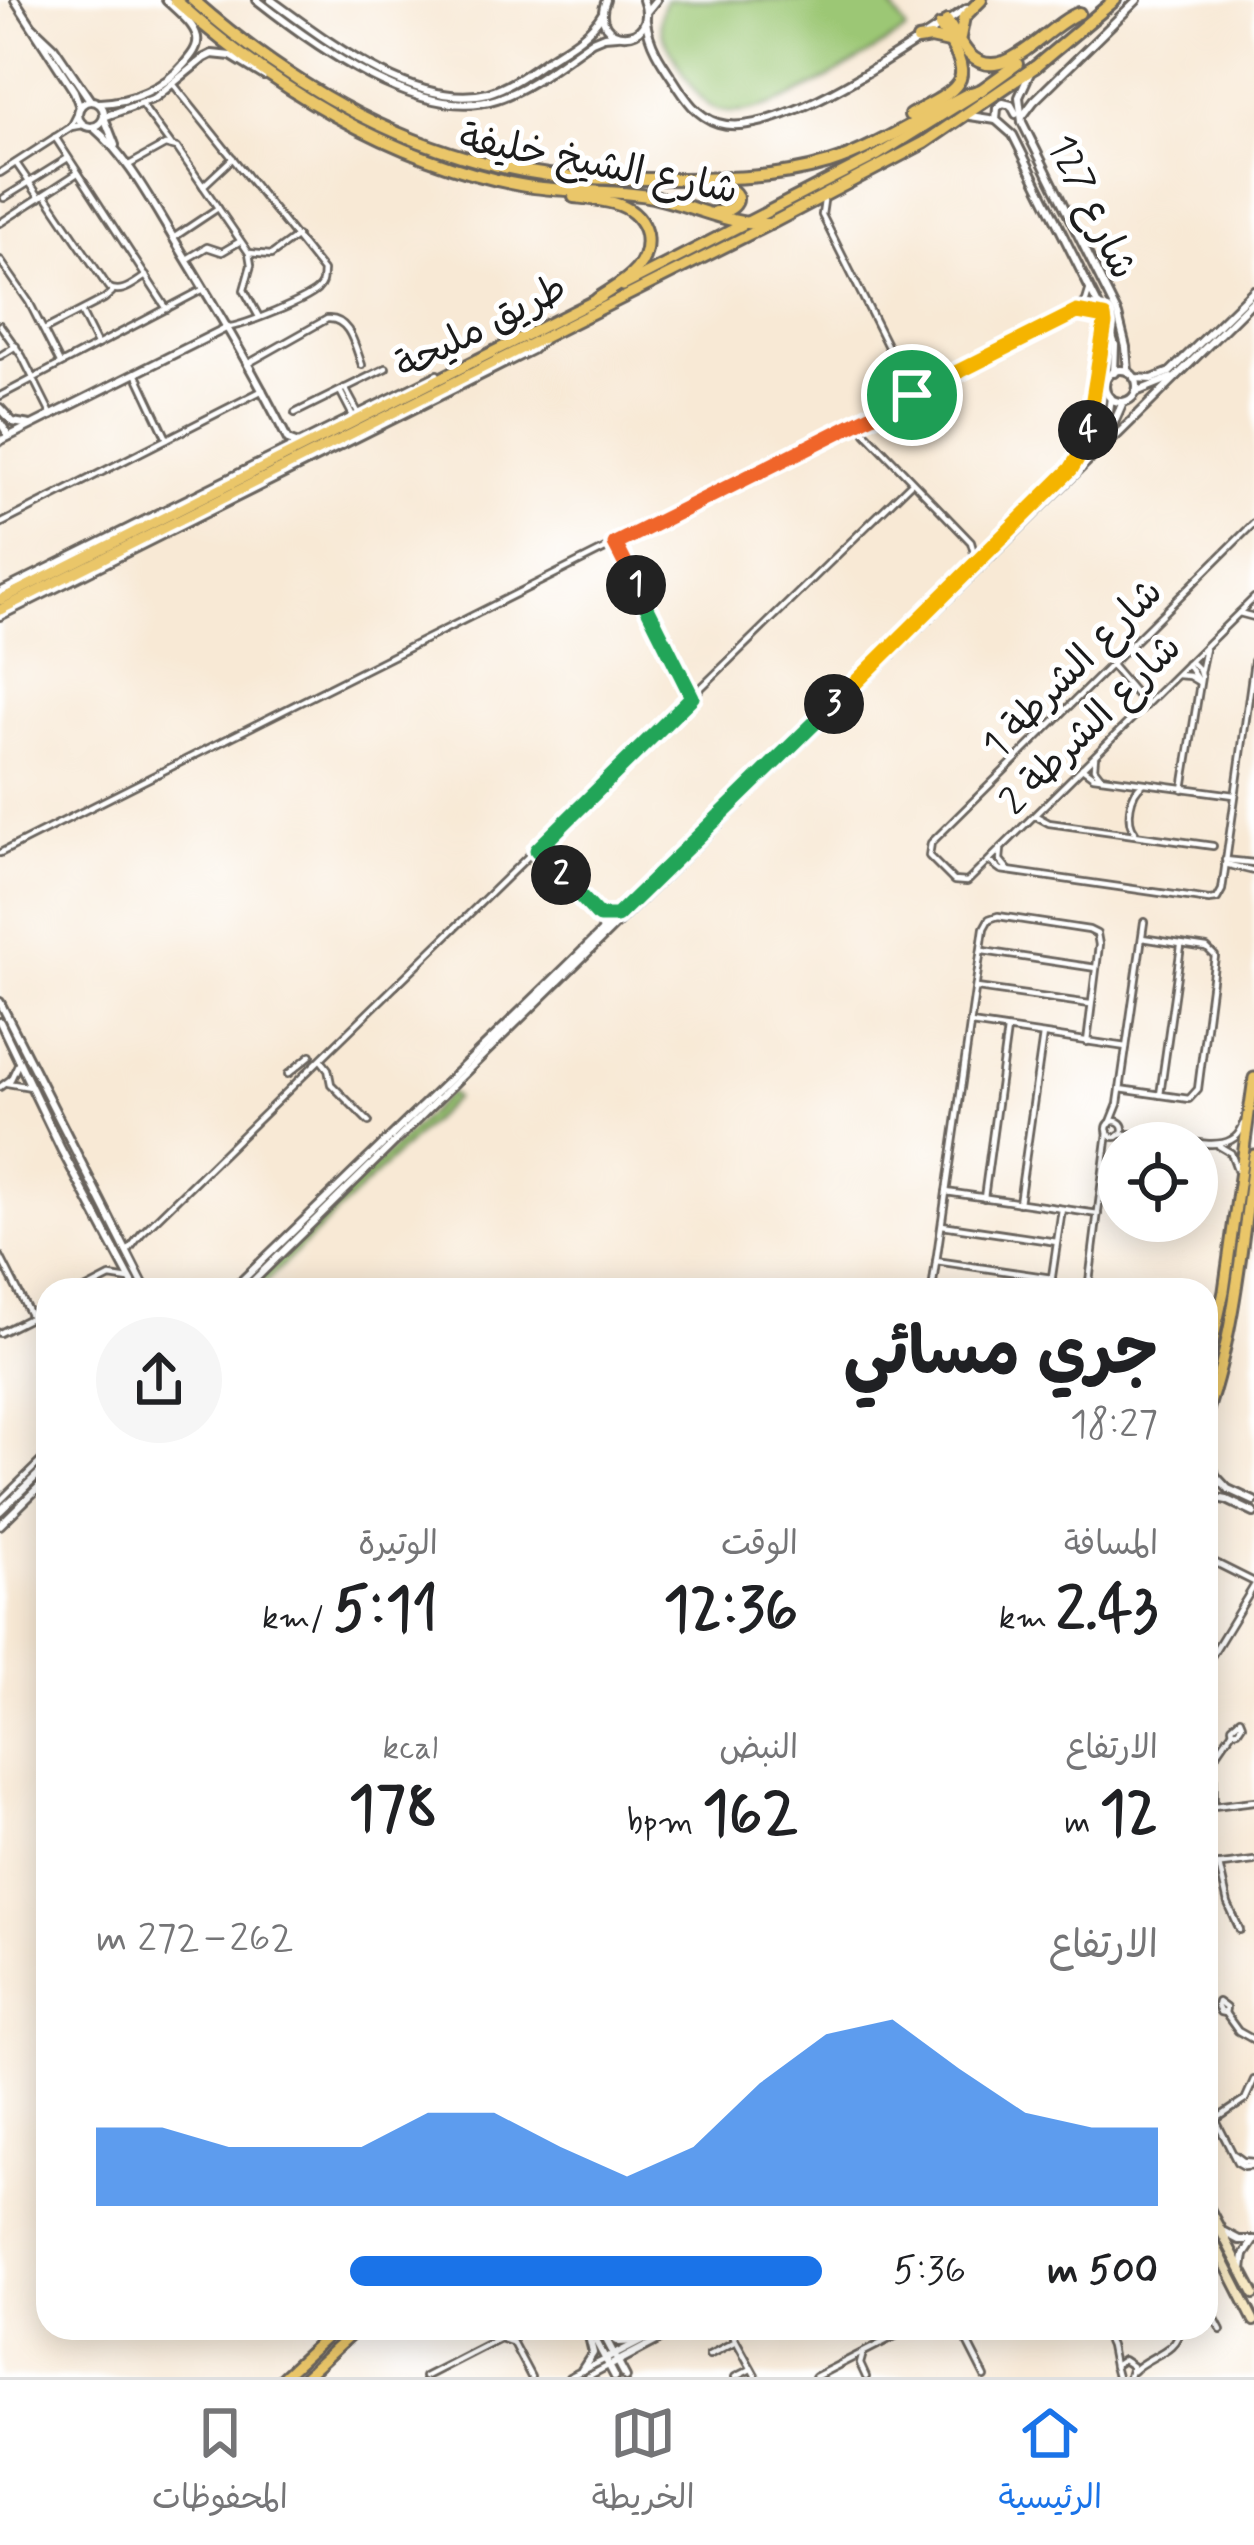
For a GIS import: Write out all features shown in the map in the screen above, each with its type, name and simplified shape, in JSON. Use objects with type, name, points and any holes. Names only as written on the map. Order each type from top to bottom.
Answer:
[{"type":"highway","name":"شارع الشيخ خليفة","points":[[175,0],[283,85],[408,150],[492,178],[632,194],[745,223],[770,224]]},
{"type":"highway","name":"شارع الشيخ خليفة","points":[[193,0],[293,77],[388,129],[508,168],[604,178],[743,179],[852,154],[981,90],[1079,13]]},
{"type":"highway","points":[[918,40],[949,32],[980,0]]},
{"type":"highway","points":[[949,32],[976,60],[1007,63],[1093,0]]},
{"type":"highway","points":[[770,224],[911,151],[966,116],[1035,67],[1115,0]]},
{"type":"highway","points":[[802,169],[846,150],[952,90],[962,68],[949,32]]},
{"type":"highway","points":[[604,178],[726,188],[736,200],[730,211],[722,213],[688,206]]},
{"type":"highway","points":[[549,188],[562,195],[619,204],[632,211],[645,230],[639,266],[597,299]]},
{"type":"main road","name":"طريق مليحة","points":[[2,607],[226,482],[458,370],[878,155],[981,90]]},
{"type":"main road","name":"طريق مليحة","points":[[2,607],[313,456],[770,224]]},
{"type":"main road","points":[[155,515],[167,516]]},
{"type":"main road","points":[[1218,1322],[1254,1078]]},
{"type":"main road","points":[[1218,1378],[1254,1155]]},
{"type":"main road","points":[[1219,2228],[1254,2294]]},
{"type":"main road","points":[[1218,2250],[1254,2321]]},
{"type":"main road","points":[[283,2377],[323,2340]]},
{"type":"main road","points":[[305,2377],[345,2340]]},
{"type":"street","points":[[15,0],[74,92],[88,126],[128,166],[206,288],[288,440],[299,444]]},
{"type":"street","points":[[71,127],[79,110],[95,102],[132,98],[155,88],[177,72],[194,50],[195,32],[166,0]]},
{"type":"street","points":[[257,0],[352,65],[409,94],[450,105],[504,97],[597,38],[628,36],[653,49]]},
{"type":"street","points":[[271,0],[375,68],[450,96],[488,93],[512,82],[586,34],[602,14],[606,0]]},
{"type":"street","points":[[644,0],[653,49],[697,112],[723,125],[741,126],[834,91],[918,40],[949,32],[980,0]]},
{"type":"street","points":[[647,11],[656,0]]},
{"type":"street","points":[[1022,122],[1034,101],[1137,0]]},
{"type":"street","points":[[602,14],[606,26],[616,34]]},
{"type":"street","points":[[628,36],[646,21]]},
{"type":"street","points":[[30,26],[54,47],[104,108],[122,158]]},
{"type":"street","points":[[0,173],[71,127],[101,123],[117,110],[142,104],[174,85],[203,58],[222,53],[283,85]]},
{"type":"street","name":"شارع 127","points":[[1035,67],[1019,97],[1022,122],[1118,315],[1131,375]]},
{"type":"street","points":[[0,441],[228,327],[314,292],[322,283],[321,267],[174,85]]},
{"type":"street","points":[[1019,97],[1034,101]]},
{"type":"street","points":[[996,120],[998,105],[1006,102],[1022,122]]},
{"type":"street","points":[[142,104],[171,145]]},
{"type":"street","name":"شارع 127","points":[[966,116],[996,120],[1013,135],[1104,317],[1115,345],[1114,373]]},
{"type":"street","points":[[55,137],[167,308]]},
{"type":"street","points":[[128,166],[165,145],[177,148],[249,253],[251,265],[243,287],[259,317]]},
{"type":"street","points":[[4,198],[68,158]]},
{"type":"street","points":[[203,186],[233,158]]},
{"type":"street","points":[[16,163],[106,285],[122,290],[146,276]]},
{"type":"street","points":[[0,223],[78,172]]},
{"type":"street","points":[[826,196],[822,215],[912,395]]},
{"type":"street","points":[[173,238],[218,208]]},
{"type":"street","points":[[804,208],[822,215]]},
{"type":"street","points":[[249,253],[272,255],[297,236]]},
{"type":"street","points":[[187,259],[207,247],[222,252],[240,241]]},
{"type":"street","points":[[0,260],[61,363]]},
{"type":"street","points":[[0,396],[206,288]]},
{"type":"street","points":[[0,853],[1077,312],[1090,288]]},
{"type":"street","points":[[44,330],[113,290]]},
{"type":"street","points":[[248,1278],[1071,469],[1102,434],[1111,398],[1106,385],[1114,373],[1152,379],[1174,369],[1254,290]]},
{"type":"street","points":[[254,1278],[1254,300]]},
{"type":"street","points":[[81,311],[97,344]]},
{"type":"street","points":[[1071,469],[1088,432],[1104,317],[1077,312]]},
{"type":"street","points":[[249,363],[334,317],[344,323],[362,365]]},
{"type":"street","points":[[0,325],[52,416]]},
{"type":"street","points":[[0,356],[16,346]]},
{"type":"street","points":[[295,413],[386,368]]},
{"type":"street","points":[[1111,398],[1124,402],[1185,369]]},
{"type":"street","points":[[2,607],[155,515],[426,380],[458,370]]},
{"type":"street","points":[[136,373],[168,441]]},
{"type":"street","points":[[1131,375],[1136,392]]},
{"type":"street","points":[[0,524],[263,390]]},
{"type":"street","points":[[342,390],[356,415]]},
{"type":"street","points":[[1096,453],[1124,402]]},
{"type":"street","points":[[0,410],[13,422],[34,424]]},
{"type":"street","points":[[0,410],[12,435]]},
{"type":"street","points":[[859,421],[971,542],[975,566]]},
{"type":"street","points":[[0,422],[12,435]]},
{"type":"street","points":[[284,450],[288,440]]},
{"type":"street","points":[[128,1254],[142,1234],[912,482]]},
{"type":"street","name":"شارع الشرطة 1","points":[[961,883],[929,856],[931,843],[1254,524]]},
{"type":"street","points":[[615,544],[692,697]]},
{"type":"street","points":[[1239,613],[1253,605]]},
{"type":"street","name":"شارع الشرطة 2","points":[[961,883],[980,870],[1239,613],[1253,605]]},
{"type":"street","points":[[1183,789],[1206,646]]},
{"type":"street","points":[[980,870],[1201,898],[1216,895],[1254,661]]},
{"type":"street","points":[[1189,663],[1200,673]]},
{"type":"street","points":[[1189,663],[1199,682]]},
{"type":"street","points":[[1110,667],[1148,704]]},
{"type":"street","points":[[1177,675],[1199,682]]},
{"type":"street","points":[[1095,756],[1097,776]]},
{"type":"street","points":[[1084,766],[1097,776]]},
{"type":"street","points":[[1072,778],[1097,776],[1234,796]]},
{"type":"street","points":[[1139,836],[1130,822],[1134,791],[1145,784]]},
{"type":"street","points":[[1046,804],[1049,823]]},
{"type":"street","points":[[1037,813],[1049,823]]},
{"type":"street","points":[[1026,823],[1213,846]]},
{"type":"street","points":[[1227,846],[1241,865]]},
{"type":"street","points":[[1003,847],[1003,870]]},
{"type":"street","points":[[537,850],[599,916],[602,931]]},
{"type":"street","points":[[990,859],[1003,870]]},
{"type":"street","points":[[1225,862],[1254,867]]},
{"type":"street","points":[[1222,880],[1241,865]]},
{"type":"street","points":[[599,916],[617,916]]},
{"type":"street","points":[[934,1278],[989,923],[1006,918],[1096,933],[1099,945],[1087,1042]]},
{"type":"street","points":[[1111,1122],[1118,1104],[1144,922]]},
{"type":"street","points":[[1120,1089],[1189,1099],[1198,1089],[1216,959],[1208,948],[1142,938]]},
{"type":"street","points":[[1160,1095],[1182,944]]},
{"type":"street","points":[[982,951],[1096,968]]},
{"type":"street","points":[[977,988],[1091,1005]]},
{"type":"street","points":[[0,1002],[140,1278]]},
{"type":"street","points":[[0,1022],[130,1278]]},
{"type":"street","points":[[971,1024],[1126,1048]]},
{"type":"street","points":[[984,1198],[1007,1030]]},
{"type":"street","points":[[1019,1203],[1043,1035]]},
{"type":"street","points":[[289,1074],[311,1055]]},
{"type":"street","points":[[4,1085],[17,1070],[19,1058]]},
{"type":"street","points":[[321,1060],[331,1084],[369,1122]]},
{"type":"street","points":[[296,1068],[304,1076]]},
{"type":"street","points":[[4,1085],[32,1088]]},
{"type":"street","points":[[1118,1104],[1121,1122]]},
{"type":"street","points":[[1218,1143],[1235,1138],[1249,1113]]},
{"type":"street","points":[[1218,1146],[1231,1154],[1240,1177]]},
{"type":"street","points":[[946,1192],[1098,1214],[1090,1278]]},
{"type":"street","points":[[936,1261],[1052,1278],[1062,1209]]},
{"type":"street","points":[[942,1225],[1057,1242]]},
{"type":"street","points":[[119,1237],[131,1240],[142,1234]]},
{"type":"street","points":[[0,1256],[31,1317]]},
{"type":"street","points":[[116,1278],[110,1277],[118,1258]]},
{"type":"street","points":[[0,1333],[36,1315]]},
{"type":"street","points":[[2,1497],[36,1465]]},
{"type":"street","points":[[0,1511],[36,1476]]},
{"type":"street","points":[[1218,1479],[1254,1501]]},
{"type":"street","points":[[0,1525],[36,1490]]},
{"type":"street","points":[[1218,1497],[1254,1513]]},
{"type":"street","points":[[1218,1564],[1254,1584],[1218,1645]]},
{"type":"street","points":[[1218,1751],[1233,1730]]},
{"type":"street","points":[[1218,1806],[1253,1802]]},
{"type":"street","points":[[1218,1866],[1252,1861]]},
{"type":"street","points":[[1222,1865],[1226,1894],[1240,1930]]},
{"type":"street","points":[[1225,2013],[1238,2031],[1254,2040]]},
{"type":"street","points":[[1218,2114],[1245,2100],[1254,2080]]},
{"type":"street","points":[[1218,2124],[1231,2150],[1254,2164]]},
{"type":"street","points":[[1219,2228],[1236,2239],[1254,2240]]},
{"type":"street","points":[[1243,2273],[1244,2254],[1254,2240]]},
{"type":"street","points":[[1218,2324],[1221,2330]]},
{"type":"street","points":[[424,2377],[496,2340]]},
{"type":"street","points":[[506,2340],[512,2342],[531,2377]]},
{"type":"street","points":[[584,2374],[593,2353],[590,2340]]},
{"type":"street","points":[[597,2340],[626,2377]]},
{"type":"street","points":[[605,2340],[615,2377]]},
{"type":"street","points":[[616,2340],[644,2341]]},
{"type":"street","points":[[569,2377],[655,2340]]},
{"type":"street","points":[[815,2377],[888,2340]]},
{"type":"street","points":[[966,2340],[985,2377]]},
{"type":"street","points":[[1108,2340],[1117,2377]]},
{"type":"street","points":[[1109,2340],[1128,2362],[1132,2375]]},
{"type":"street","points":[[1132,2375],[1144,2360],[1177,2340]]},
{"type":"street","points":[[612,2360],[644,2341]]},
{"type":"street","points":[[709,2355],[736,2341],[756,2377]]},
{"type":"street","points":[[863,2353],[860,2362],[866,2377]]},
{"type":"street","points":[[1107,2376],[1120,2360],[1128,2362]]},
{"type":"street","points":[[736,2377],[752,2369]]},
{"type":"green space","points":[[666,0],[887,0],[907,30],[785,100],[734,113],[708,105],[688,80],[661,31]]},
{"type":"green space","points":[[450,1093],[455,1098],[269,1278],[258,1278]]},
{"type":"route","points":[[1077,312],[1104,317],[1088,432],[1071,469],[617,916],[599,916],[537,850],[692,697],[615,544],[912,395],[1077,312]]}]
